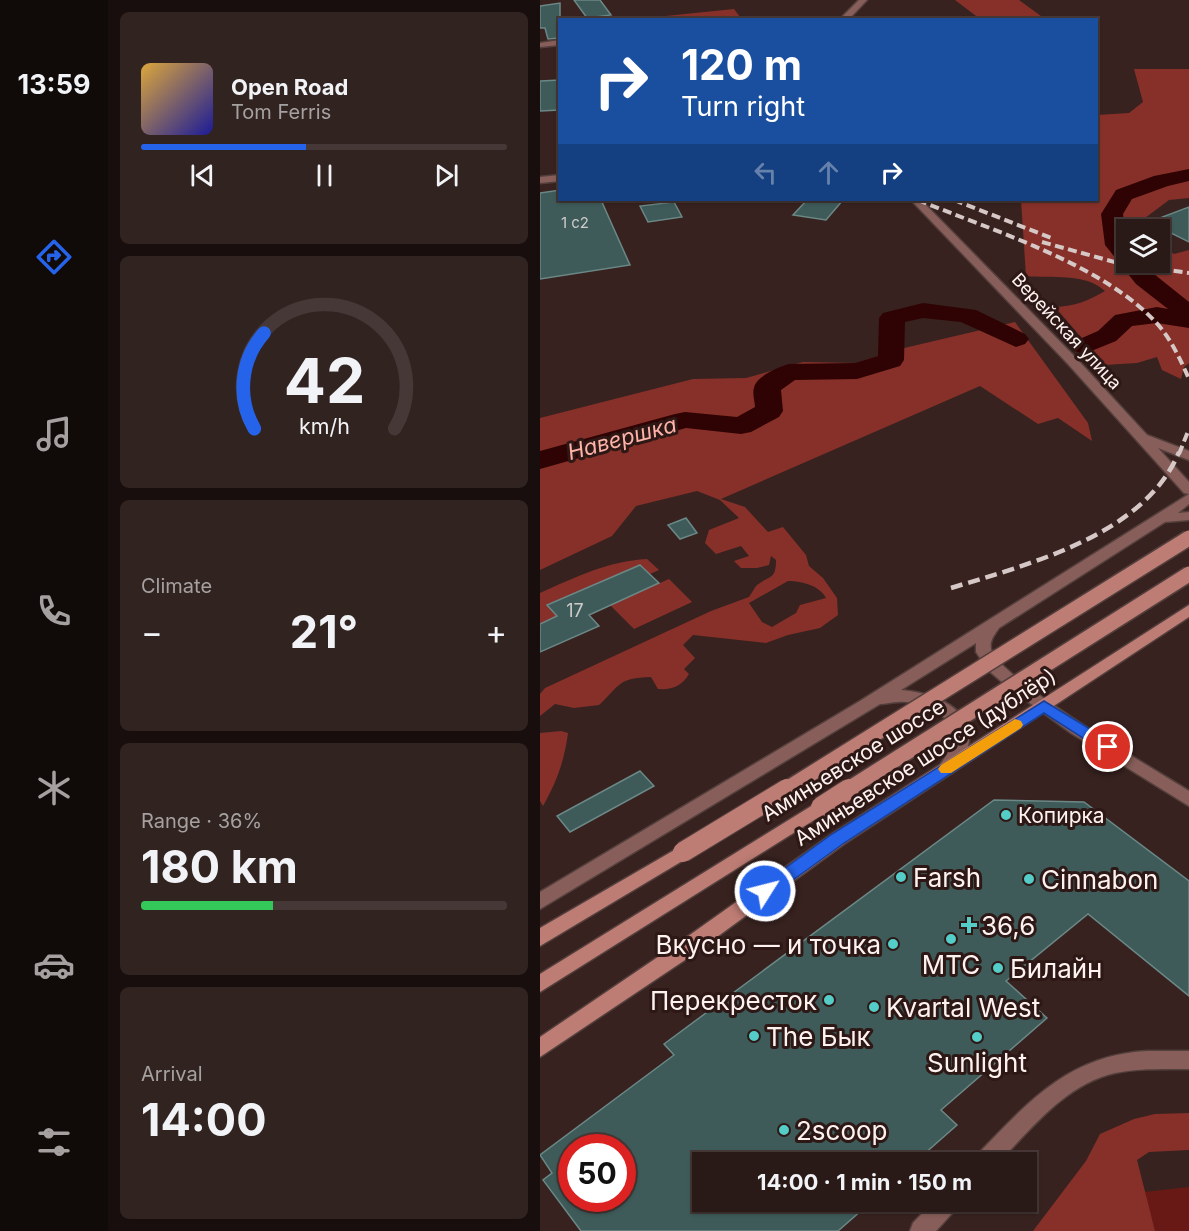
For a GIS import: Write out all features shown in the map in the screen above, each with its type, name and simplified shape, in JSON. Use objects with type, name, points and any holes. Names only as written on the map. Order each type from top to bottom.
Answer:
[{"type":"main road","name":"Аминьевское шоссе","points":[[540,938],[885,729],[1189,538]]},
{"type":"main road","name":"Аминьевское шоссе","points":[[540,984],[1189,573]]},
{"type":"main road","name":"Аминьевское шоссе (дублёр)","points":[[540,1048],[684,950],[838,839],[1189,610]]},
{"type":"street","points":[[845,18],[863,0]]},
{"type":"street","points":[[540,45],[558,42]]},
{"type":"street","points":[[540,180],[558,178]]},
{"type":"street","name":"Верейская улица","points":[[917,201],[1050,338],[1189,490]]},
{"type":"street","points":[[1138,432],[1158,444],[1189,456]]},
{"type":"street","points":[[540,901],[866,705],[1189,498]]},
{"type":"street","points":[[1159,519],[1189,516]]},
{"type":"street","points":[[994,625],[984,641],[984,652],[992,666],[1044,706],[1189,799]]},
{"type":"street","points":[[866,705],[886,697],[908,696],[929,700],[947,710],[959,725],[962,741],[956,758],[942,771]]},
{"type":"street","points":[[995,1152],[1040,1106],[1085,1074],[1107,1065],[1189,1060]]},
{"type":"street","points":[[921,1231],[938,1212]]},
{"type":"shaded area","points":[[955,0],[1019,0],[1044,18],[979,18]]},
{"type":"shaded area","points":[[734,9],[740,17],[688,18],[646,18]]},
{"type":"shaded area","points":[[1134,69],[1189,69],[1189,198],[1169,200],[1144,219],[1116,219],[1116,273],[1170,273],[1170,251],[1174,254],[1189,250],[1189,363],[1184,367],[1181,379],[1162,370],[1157,357],[1137,363],[1105,365],[1055,307],[1081,302],[1105,291],[1097,285],[1078,279],[1026,276],[1021,201],[1098,201],[1098,115],[1129,113],[1143,102]]},
{"type":"shaded area","points":[[1015,322],[1088,423],[1092,441],[1058,418],[1038,424],[980,386],[721,499],[745,507],[768,532],[783,527],[806,555],[809,566],[823,578],[837,598],[838,615],[820,628],[788,635],[766,643],[693,635],[683,645],[695,658],[684,669],[689,674],[683,682],[676,686],[658,689],[651,677],[632,679],[620,684],[599,705],[574,708],[555,704],[540,716],[540,694],[545,688],[711,611],[749,597],[757,585],[773,574],[776,560],[771,556],[769,565],[741,568],[734,561],[749,556],[741,546],[716,554],[705,543],[709,530],[739,518],[720,500],[697,491],[636,506],[612,536],[540,570],[540,418],[693,379],[746,378],[803,362],[856,363],[900,349]],"holes":[[[788,581],[815,587],[826,598],[800,605],[796,613],[772,627],[762,622],[749,603]]]},
{"type":"shaded area","points":[[647,559],[659,570],[650,574],[640,565],[548,605],[557,616],[540,624],[540,593],[605,566]]},
{"type":"shaded area","points":[[669,579],[692,602],[634,629],[610,605]]},
{"type":"shaded area","points":[[561,731],[568,733],[562,762],[543,806],[540,801],[540,733]]},
{"type":"shaded area","points":[[1189,1113],[1189,1150],[1149,1152],[1137,1160],[1155,1231],[1033,1231],[1086,1161],[1100,1134],[1134,1119],[1155,1114]]},
{"type":"shaded area","points":[[1189,1187],[1189,1231],[1155,1231],[1144,1192]]},
{"type":"building","points":[[574,0],[600,0],[611,15],[587,18]]},
{"type":"building","points":[[560,3],[558,38],[548,39],[545,28],[540,28],[540,6]]},
{"type":"building","points":[[558,80],[558,110],[540,111],[540,81]]},
{"type":"building","points":[[558,190],[558,201],[601,201],[630,265],[540,279],[540,193]]},
{"type":"building","points":[[806,201],[842,201],[826,220],[793,215]]},
{"type":"building","points":[[674,202],[682,217],[648,222],[640,206]]},
{"type":"building","points":[[1189,207],[1189,242],[1170,232],[1170,219],[1157,219]]},
{"type":"building","points":[[686,518],[697,533],[680,539],[668,525]]},
{"type":"building","points":[[640,565],[659,583],[589,615],[599,626],[540,652],[540,624],[557,616],[547,605]]},
{"type":"building","points":[[640,771],[654,786],[570,832],[557,816]]},
{"type":"building","name":"Kvartal West","points":[[994,800],[1084,802],[1189,881],[1189,996],[1088,914],[1006,981],[1047,1018],[941,1110],[957,1125],[926,1152],[692,1152],[692,1212],[860,1212],[838,1231],[581,1231],[567,1212],[636,1212],[636,1134],[568,1134],[674,1055],[664,1044]]},
{"type":"building","name":"Kvartal West","points":[[558,1142],[558,1200],[543,1180],[552,1173],[540,1155]]},
{"type":"waterway","points":[[1116,239],[1112,214],[1124,195],[1162,181],[1189,175]]},
{"type":"waterway","points":[[1140,273],[1189,314]]},
{"type":"waterway","name":"Навершка","points":[[540,460],[685,420],[741,426],[769,411],[767,387],[789,372],[857,371],[891,360],[892,318],[923,310],[967,315],[1016,339]]},
{"type":"waterway","name":"Навершка","points":[[1084,346],[1107,336],[1124,320],[1157,315],[1189,320]]},
{"type":"railway","points":[[921,201],[1014,237],[1110,285],[1137,305],[1160,327],[1173,346],[1189,379]]},
{"type":"railway","points":[[957,201],[1054,239]]},
{"type":"railway","points":[[1042,242],[1118,263],[1189,273]]},
{"type":"railway","points":[[1179,454],[1189,429]]},
{"type":"railway","points":[[951,588],[1048,556],[1082,542],[1112,525],[1140,505],[1163,481],[1179,452]]},
{"type":"slow traffic","points":[[946,769],[1015,725]]},
{"type":"place","name":"Копирка","points":[[1006,815]]},
{"type":"place","name":"Farsh","points":[[901,877]]},
{"type":"place","name":"Cinnabon","points":[[1029,879]]},
{"type":"place","name":"36,6","points":[[969,925]]},
{"type":"place","name":"МТС","points":[[951,939]]},
{"type":"place","name":"Вкусно — и точка","points":[[893,944]]},
{"type":"place","name":"Билайн","points":[[998,968]]},
{"type":"place","name":"Перекресток","points":[[829,1000]]},
{"type":"place","name":"Kvartal West","points":[[874,1007]]},
{"type":"place","name":"The Бык","points":[[754,1036]]},
{"type":"place","name":"Sunlight","points":[[977,1037]]},
{"type":"place","name":"2scoop","points":[[784,1130]]},
{"type":"route","points":[[765,891],[838,839],[1044,706],[1108,747]]}]
